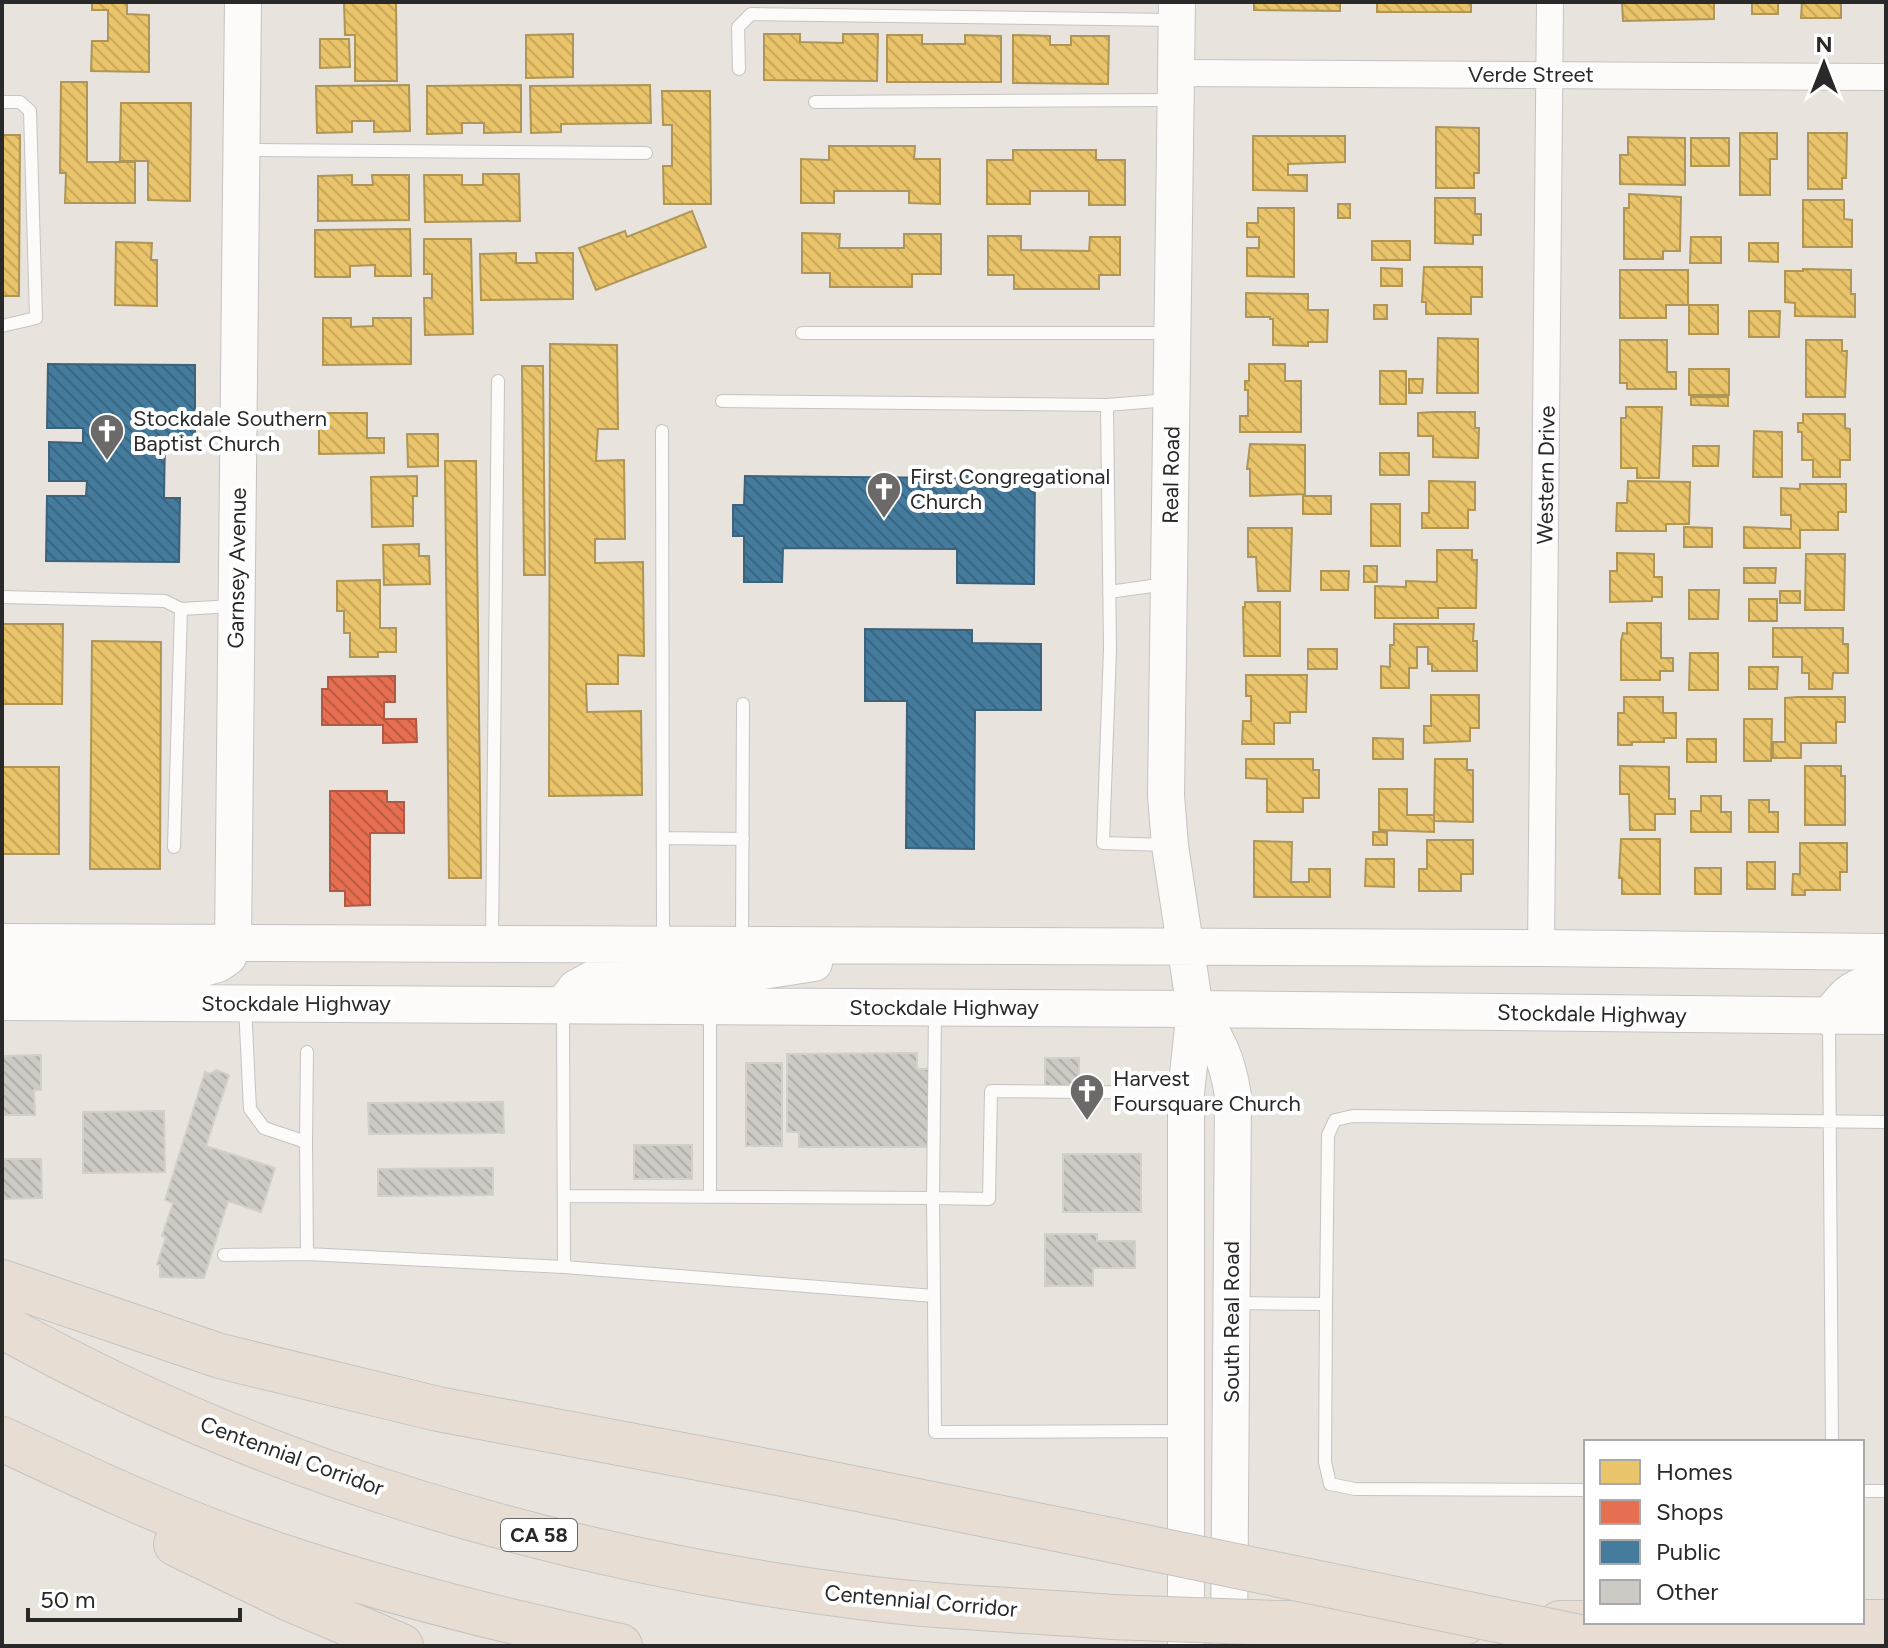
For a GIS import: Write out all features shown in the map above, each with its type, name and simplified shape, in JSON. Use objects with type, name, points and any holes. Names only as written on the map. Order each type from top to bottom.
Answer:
[{"type":"highway","points":[[2,1282],[220,1356],[438,1409],[813,1479],[1623,1646]]},
{"type":"highway","name":"Centennial Corridor","points":[[2,1326],[129,1391],[218,1430],[310,1465],[526,1532],[674,1567],[855,1597],[1111,1617],[1278,1623],[1584,1622]]},
{"type":"highway","points":[[2,1439],[163,1512],[333,1573],[529,1627],[620,1646]]},
{"type":"highway","points":[[2,1448],[194,1554],[401,1646]]},
{"type":"highway","name":"Centennial Corridor","points":[[1864,1622],[1886,1622]]},
{"type":"main road","name":"Garnsey Avenue","points":[[233,943],[243,2]]},
{"type":"main road","name":"Real Road","points":[[1177,11],[1166,795],[1170,846],[1186,946]]},
{"type":"main road","points":[[2,942],[1886,952]]},
{"type":"main road","points":[[2,977],[44,972],[192,971],[218,964],[228,957],[233,943]]},
{"type":"main road","points":[[563,1005],[576,988],[595,978],[623,974],[743,974],[822,961],[885,945]]},
{"type":"main road","name":"South Real Road","points":[[1186,946],[1195,1009],[1186,1093],[1186,1646]]},
{"type":"main road","points":[[1829,1017],[1841,998],[1852,989],[1886,981]]},
{"type":"main road","name":"Stockdale Highway","points":[[2,1002],[1886,1016]]},
{"type":"main road","name":"South Real Road","points":[[1195,1009],[1211,1028],[1222,1049],[1230,1072],[1233,1096],[1229,1646]]},
{"type":"street","name":"Western Drive","points":[[1541,948],[1550,2]]},
{"type":"street","name":"Verde Street","points":[[1176,86],[1549,74],[1886,77]]},
{"type":"lane","points":[[739,69],[738,27],[751,14],[1177,11]]},
{"type":"lane","points":[[815,102],[1176,86]]},
{"type":"lane","points":[[2,102],[20,102],[30,111],[36,318],[2,326]]},
{"type":"lane","points":[[241,150],[646,153]]},
{"type":"lane","points":[[802,333],[1173,333]]},
{"type":"lane","points":[[492,944],[498,381]]},
{"type":"lane","points":[[722,401],[1107,405],[1172,399]]},
{"type":"lane","points":[[1107,405],[1110,649],[1103,843],[1170,846]]},
{"type":"lane","points":[[662,431],[663,944]]},
{"type":"lane","points":[[1109,592],[1169,584]]},
{"type":"lane","points":[[2,597],[165,601],[181,609],[236,606]]},
{"type":"lane","points":[[174,847],[181,609]]},
{"type":"lane","points":[[742,946],[743,704]]},
{"type":"lane","points":[[663,838],[743,839]]},
{"type":"lane","points":[[245,1003],[250,1109],[264,1128],[306,1142]]},
{"type":"lane","points":[[563,1005],[564,1267]]},
{"type":"lane","points":[[710,1006],[710,1197]]},
{"type":"lane","points":[[935,1007],[935,1432],[1186,1431]]},
{"type":"lane","points":[[1829,1017],[1832,1440]]},
{"type":"lane","points":[[307,1052],[307,1254]]},
{"type":"lane","points":[[564,1196],[989,1199],[991,1091],[1186,1093]]},
{"type":"lane","points":[[1584,1490],[1355,1489],[1330,1484],[1325,1462],[1328,1135],[1335,1120],[1353,1116],[1886,1122]]},
{"type":"lane","points":[[224,1255],[307,1254],[564,1267],[934,1296]]},
{"type":"lane","points":[[1231,1303],[1326,1304]]},
{"type":"lane","points":[[1864,1491],[1886,1491]]},
{"type":"building: Homes","points":[[92,2],[127,2],[127,14],[149,15],[149,72],[91,71],[92,41],[108,41],[108,10],[92,10]]},
{"type":"building: Homes","points":[[344,2],[396,2],[397,81],[355,81],[355,35],[345,35]]},
{"type":"building: Homes","points":[[1254,2],[1340,2],[1340,11],[1254,10]]},
{"type":"building: Homes","points":[[1377,2],[1471,2],[1471,12],[1377,12]]},
{"type":"building: Homes","points":[[1622,2],[1714,2],[1714,19],[1623,21]]},
{"type":"building: Homes","points":[[1752,2],[1778,2],[1778,14],[1752,14]]},
{"type":"building: Homes","points":[[1802,2],[1841,2],[1841,18],[1801,18]]},
{"type":"building: Homes","points":[[573,34],[573,77],[526,78],[526,35]]},
{"type":"building: Homes","points":[[764,34],[800,34],[800,42],[843,43],[843,34],[878,34],[877,81],[764,80]]},
{"type":"building: Homes","points":[[887,35],[922,35],[922,44],[965,44],[965,35],[1001,36],[1001,82],[887,82]]},
{"type":"building: Homes","points":[[1013,35],[1050,36],[1050,45],[1071,45],[1071,36],[1109,36],[1108,84],[1013,83]]},
{"type":"building: Homes","points":[[320,39],[349,39],[350,67],[320,68]]},
{"type":"building: Homes","points":[[61,82],[87,82],[87,162],[135,162],[135,203],[65,203],[66,173],[60,173]]},
{"type":"building: Homes","points":[[409,85],[410,131],[374,132],[374,121],[352,121],[352,132],[317,133],[316,86]]},
{"type":"building: Homes","points":[[521,85],[521,132],[484,133],[484,123],[462,123],[462,133],[427,134],[427,86]]},
{"type":"building: Homes","points":[[650,85],[651,123],[561,124],[561,132],[531,133],[530,86]]},
{"type":"building: Homes","points":[[662,91],[710,91],[711,204],[664,204],[663,166],[672,166],[672,125],[663,125]]},
{"type":"building: Homes","points":[[121,103],[191,103],[190,201],[148,200],[148,161],[120,161]]},
{"type":"building: Homes","points":[[1436,127],[1479,128],[1479,173],[1474,173],[1474,188],[1436,188]]},
{"type":"building: Homes","points":[[1740,133],[1777,133],[1777,159],[1770,159],[1770,195],[1740,195]]},
{"type":"building: Homes","points":[[1808,133],[1847,133],[1846,178],[1842,178],[1842,189],[1808,189]]},
{"type":"building: Homes","points":[[2,135],[20,135],[19,296],[2,296]]},
{"type":"building: Homes","points":[[1253,136],[1345,136],[1345,162],[1288,164],[1288,175],[1307,175],[1307,191],[1253,190]]},
{"type":"building: Homes","points":[[1628,137],[1685,138],[1685,185],[1620,184],[1620,155],[1628,155]]},
{"type":"building: Homes","points":[[1691,138],[1729,138],[1729,166],[1691,166]]},
{"type":"building: Homes","points":[[829,146],[915,146],[914,159],[940,159],[940,204],[909,203],[909,191],[834,191],[834,203],[801,203],[801,159],[829,160]]},
{"type":"building: Homes","points":[[1013,150],[1096,150],[1096,160],[1125,160],[1125,205],[1089,205],[1089,191],[1030,191],[1030,204],[987,204],[987,160],[1013,160]]},
{"type":"building: Homes","points":[[483,174],[519,174],[520,221],[425,222],[424,175],[462,175],[462,185],[483,185]]},
{"type":"building: Homes","points":[[352,175],[352,185],[373,185],[372,175],[409,175],[409,220],[318,221],[318,176]]},
{"type":"building: Homes","points":[[1629,194],[1681,197],[1680,251],[1663,251],[1663,259],[1624,259],[1624,208],[1629,208]]},
{"type":"building: Homes","points":[[1435,198],[1475,198],[1475,214],[1481,214],[1481,235],[1473,235],[1473,244],[1435,243]]},
{"type":"building: Homes","points":[[1803,200],[1844,200],[1844,219],[1852,220],[1852,247],[1803,247]]},
{"type":"building: Homes","points":[[1338,204],[1350,204],[1350,218],[1338,218]]},
{"type":"building: Homes","points":[[1258,208],[1294,208],[1294,277],[1247,276],[1247,248],[1259,248],[1259,237],[1247,237],[1247,223],[1258,223]]},
{"type":"building: Homes","points":[[692,211],[706,247],[596,290],[579,248],[625,231],[627,237]]},
{"type":"building: Homes","points":[[410,229],[411,276],[375,276],[375,265],[350,266],[350,277],[315,277],[315,230]]},
{"type":"building: Homes","points":[[802,233],[840,234],[839,248],[904,248],[904,234],[941,234],[941,274],[912,274],[912,287],[830,287],[830,273],[802,273]]},
{"type":"building: Homes","points":[[988,236],[1021,236],[1021,250],[1089,251],[1090,237],[1120,237],[1120,275],[1099,275],[1099,289],[1014,289],[1014,275],[988,275]]},
{"type":"building: Homes","points":[[1691,237],[1721,237],[1721,263],[1690,263]]},
{"type":"building: Homes","points":[[424,239],[471,239],[473,334],[425,335],[424,298],[432,298],[432,274],[424,274]]},
{"type":"building: Homes","points":[[1372,241],[1410,241],[1410,260],[1372,260]]},
{"type":"building: Homes","points":[[116,242],[152,243],[151,260],[157,260],[157,306],[115,305]]},
{"type":"building: Homes","points":[[1749,243],[1778,243],[1778,262],[1749,261]]},
{"type":"building: Homes","points":[[516,253],[516,263],[537,263],[536,253],[573,253],[573,299],[481,300],[480,254]]},
{"type":"building: Homes","points":[[1424,267],[1482,267],[1482,297],[1471,297],[1471,314],[1426,314],[1426,302],[1422,302]]},
{"type":"building: Homes","points":[[1381,268],[1402,269],[1402,286],[1381,286]]},
{"type":"building: Homes","points":[[1620,270],[1688,270],[1688,305],[1666,305],[1666,318],[1620,318]]},
{"type":"building: Homes","points":[[1851,270],[1855,317],[1795,316],[1795,303],[1785,302],[1785,271]]},
{"type":"building: Homes","points":[[1246,293],[1308,294],[1308,310],[1328,310],[1327,342],[1308,342],[1308,346],[1273,345],[1273,319],[1246,317]]},
{"type":"building: Homes","points":[[1374,305],[1387,305],[1387,319],[1374,319]]},
{"type":"building: Homes","points":[[1689,305],[1718,305],[1718,334],[1689,334]]},
{"type":"building: Homes","points":[[1749,311],[1780,311],[1779,337],[1749,337]]},
{"type":"building: Homes","points":[[323,318],[351,318],[351,327],[373,326],[373,318],[411,318],[411,364],[323,365]]},
{"type":"building: Homes","points":[[1438,338],[1478,339],[1478,393],[1437,393]]},
{"type":"building: Homes","points":[[1620,340],[1667,340],[1667,372],[1676,372],[1676,389],[1627,389],[1627,383],[1620,383]]},
{"type":"building: Homes","points":[[1806,340],[1842,340],[1842,351],[1847,351],[1845,397],[1806,397]]},
{"type":"building: Homes","points":[[550,344],[617,345],[618,429],[598,429],[596,461],[624,460],[625,539],[595,539],[595,563],[643,562],[644,656],[618,655],[618,684],[586,684],[587,712],[641,711],[642,795],[549,796]]},
{"type":"building: Homes","points":[[1249,364],[1285,364],[1285,381],[1301,381],[1301,432],[1240,432],[1240,416],[1248,416],[1245,381],[1249,381]]},
{"type":"building: Homes","points":[[522,366],[543,366],[545,575],[524,575]]},
{"type":"building: Homes","points":[[1689,369],[1729,369],[1729,395],[1689,395]]},
{"type":"building: Homes","points":[[1380,371],[1406,371],[1406,404],[1380,404]]},
{"type":"building: Homes","points":[[1409,379],[1423,379],[1422,393],[1409,393]]},
{"type":"building: Homes","points":[[1691,397],[1728,397],[1728,406],[1691,405]]},
{"type":"building: Homes","points":[[1626,407],[1662,407],[1659,478],[1637,478],[1637,468],[1621,468],[1621,418],[1626,418]]},
{"type":"building: Homes","points":[[1475,412],[1475,428],[1479,428],[1478,458],[1433,457],[1433,436],[1418,436],[1418,413]]},
{"type":"building: Homes","points":[[319,413],[367,413],[367,438],[384,438],[384,453],[319,454]]},
{"type":"building: Homes","points":[[1803,414],[1845,414],[1845,428],[1850,429],[1850,460],[1840,460],[1840,477],[1813,477],[1813,460],[1802,460],[1802,432],[1798,432],[1798,423],[1803,423]]},
{"type":"building: Homes","points":[[1754,431],[1782,432],[1782,477],[1753,477]]},
{"type":"building: Homes","points":[[407,434],[438,434],[438,466],[408,467]]},
{"type":"building: Homes","points":[[1250,444],[1305,445],[1305,494],[1250,496],[1250,469],[1247,469]]},
{"type":"building: Homes","points":[[1693,446],[1719,446],[1718,466],[1693,466]]},
{"type":"building: Homes","points":[[1380,453],[1409,453],[1409,475],[1380,475]]},
{"type":"building: Homes","points":[[445,461],[476,461],[481,878],[449,878]]},
{"type":"building: Homes","points":[[417,476],[413,526],[372,527],[371,477]]},
{"type":"building: Homes","points":[[1429,481],[1475,482],[1475,510],[1468,510],[1468,528],[1422,528],[1422,513],[1429,513]]},
{"type":"building: Homes","points":[[1628,481],[1690,482],[1689,524],[1666,524],[1666,531],[1616,531],[1617,503],[1627,503]]},
{"type":"building: Homes","points":[[1800,484],[1846,484],[1846,512],[1838,512],[1838,530],[1800,530],[1800,548],[1744,548],[1744,527],[1791,529],[1791,515],[1781,515],[1781,488],[1800,489]]},
{"type":"building: Homes","points":[[1303,496],[1331,496],[1331,514],[1303,514]]},
{"type":"building: Homes","points":[[1371,504],[1400,504],[1400,546],[1371,546]]},
{"type":"building: Homes","points":[[1684,527],[1712,528],[1712,547],[1684,547]]},
{"type":"building: Homes","points":[[1248,528],[1292,528],[1290,591],[1258,591],[1256,557],[1248,557]]},
{"type":"building: Homes","points":[[419,544],[419,556],[429,556],[430,584],[384,585],[383,545]]},
{"type":"building: Homes","points":[[1437,550],[1472,550],[1472,560],[1477,560],[1476,608],[1438,608],[1438,618],[1375,618],[1375,586],[1406,587],[1406,581],[1437,582]]},
{"type":"building: Homes","points":[[1617,553],[1654,554],[1654,577],[1662,577],[1662,597],[1652,597],[1652,601],[1610,602],[1610,571],[1617,571]]},
{"type":"building: Homes","points":[[1806,554],[1845,554],[1844,610],[1805,610]]},
{"type":"building: Homes","points":[[1364,566],[1377,566],[1377,582],[1364,582]]},
{"type":"building: Homes","points":[[1744,568],[1776,568],[1775,583],[1744,583]]},
{"type":"building: Homes","points":[[1321,571],[1349,571],[1348,590],[1321,590]]},
{"type":"building: Homes","points":[[380,580],[380,628],[396,628],[396,652],[378,652],[378,657],[350,657],[350,633],[344,633],[344,611],[337,611],[337,581]]},
{"type":"building: Homes","points":[[1689,590],[1719,590],[1718,619],[1689,619]]},
{"type":"building: Homes","points":[[1780,591],[1800,591],[1800,603],[1780,603]]},
{"type":"building: Homes","points":[[1749,599],[1777,599],[1777,621],[1749,621]]},
{"type":"building: Homes","points":[[1245,602],[1280,602],[1280,656],[1244,656]]},
{"type":"building: Homes","points":[[1627,623],[1661,623],[1661,658],[1673,658],[1673,671],[1660,671],[1660,680],[1621,680],[1621,641],[1623,633],[1627,634]]},
{"type":"building: Homes","points":[[2,624],[63,624],[62,704],[2,704]]},
{"type":"building: Homes","points":[[1394,624],[1474,624],[1477,671],[1432,671],[1432,664],[1428,664],[1428,647],[1417,647],[1417,668],[1409,668],[1409,688],[1381,688],[1381,666],[1390,667]]},
{"type":"building: Homes","points":[[1773,628],[1843,628],[1843,644],[1848,644],[1848,673],[1833,673],[1832,689],[1809,689],[1809,673],[1802,673],[1802,657],[1773,657]]},
{"type":"building: Homes","points":[[92,641],[161,642],[160,869],[90,869]]},
{"type":"building: Homes","points":[[1308,649],[1337,649],[1337,669],[1308,669]]},
{"type":"building: Homes","points":[[1690,653],[1718,653],[1718,690],[1689,690]]},
{"type":"building: Homes","points":[[1749,667],[1778,667],[1777,689],[1749,689]]},
{"type":"building: Homes","points":[[1246,675],[1307,675],[1306,712],[1290,712],[1290,723],[1274,723],[1274,744],[1242,744],[1243,721],[1251,721],[1251,696],[1246,696]]},
{"type":"building: Homes","points":[[1431,695],[1479,695],[1479,728],[1470,728],[1470,741],[1424,743],[1424,726],[1431,726]]},
{"type":"building: Homes","points":[[1624,697],[1663,697],[1663,713],[1676,713],[1676,738],[1664,738],[1664,742],[1618,745],[1618,713],[1624,713]]},
{"type":"building: Homes","points":[[1845,697],[1845,722],[1836,722],[1836,743],[1801,743],[1801,758],[1773,758],[1773,742],[1785,742],[1785,698]]},
{"type":"building: Homes","points":[[1744,719],[1772,719],[1771,761],[1744,761]]},
{"type":"building: Homes","points":[[1373,738],[1403,739],[1403,759],[1373,759]]},
{"type":"building: Homes","points":[[1687,739],[1716,739],[1716,762],[1687,762]]},
{"type":"building: Homes","points":[[1246,759],[1313,759],[1313,770],[1319,770],[1319,798],[1303,798],[1303,812],[1267,812],[1267,779],[1246,778]]},
{"type":"building: Homes","points":[[1435,759],[1467,759],[1467,770],[1473,770],[1473,822],[1434,821]]},
{"type":"building: Homes","points":[[1620,766],[1669,767],[1669,799],[1675,799],[1675,814],[1655,814],[1655,830],[1630,830],[1629,794],[1620,794]]},
{"type":"building: Homes","points":[[1805,766],[1841,766],[1841,776],[1845,776],[1845,825],[1805,825]]},
{"type":"building: Homes","points":[[2,767],[59,767],[59,854],[2,854]]},
{"type":"building: Homes","points":[[1379,789],[1407,789],[1407,815],[1434,815],[1434,832],[1379,830]]},
{"type":"building: Homes","points":[[1701,796],[1721,796],[1721,812],[1731,812],[1731,832],[1691,832],[1691,811],[1701,811]]},
{"type":"building: Homes","points":[[1749,800],[1769,800],[1769,812],[1778,812],[1778,832],[1749,832]]},
{"type":"building: Homes","points":[[1373,832],[1387,832],[1387,845],[1373,845]]},
{"type":"building: Homes","points":[[1621,839],[1660,839],[1660,894],[1622,894],[1622,878],[1619,878]]},
{"type":"building: Homes","points":[[1427,840],[1473,840],[1473,874],[1461,874],[1461,891],[1419,891],[1419,869],[1427,869]]},
{"type":"building: Homes","points":[[1254,841],[1292,842],[1291,882],[1309,882],[1309,869],[1330,869],[1330,897],[1254,897]]},
{"type":"building: Homes","points":[[1800,843],[1847,843],[1847,872],[1840,872],[1840,890],[1805,890],[1805,895],[1792,895],[1793,874],[1800,874]]},
{"type":"building: Homes","points":[[1366,859],[1394,859],[1394,887],[1365,886]]},
{"type":"building: Homes","points":[[1747,862],[1775,862],[1775,889],[1747,889]]},
{"type":"building: Homes","points":[[1695,868],[1721,868],[1721,894],[1695,894]]},
{"type":"building: Shops","points":[[395,676],[395,702],[384,702],[384,719],[416,719],[417,742],[383,743],[383,725],[322,725],[322,689],[328,689],[328,677]]},
{"type":"building: Shops","points":[[330,791],[387,791],[387,802],[404,802],[404,833],[370,833],[370,905],[345,906],[345,891],[330,891]]},
{"type":"building: Public","name":"Stockdale Southern Baptist Church","points":[[48,364],[195,365],[195,439],[165,439],[164,498],[180,498],[179,562],[46,561],[47,496],[86,496],[87,481],[49,481],[49,442],[83,443],[83,428],[47,428]]},
{"type":"building: Public","name":"First Congregational Church","points":[[958,474],[1035,474],[1034,584],[957,583],[957,549],[783,548],[782,582],[744,582],[744,536],[733,536],[733,505],[744,505],[745,476],[958,478]]},
{"type":"building: Public","points":[[865,629],[972,630],[972,643],[1041,644],[1041,710],[975,710],[974,849],[906,848],[907,701],[865,701]]},
{"type":"building: Other","points":[[917,1053],[917,1069],[931,1069],[931,1147],[799,1147],[799,1132],[787,1132],[787,1054]]},
{"type":"building: Other","points":[[41,1055],[41,1090],[34,1090],[35,1115],[2,1115],[2,1056]]},
{"type":"building: Other","points":[[1045,1058],[1079,1058],[1079,1088],[1045,1088]]},
{"type":"building: Other","points":[[746,1063],[782,1063],[782,1146],[746,1146]]},
{"type":"building: Other","points":[[216,1070],[229,1075],[206,1146],[275,1168],[261,1212],[228,1201],[204,1278],[160,1277],[160,1265],[157,1264],[173,1203],[165,1200],[205,1072],[210,1074]]},
{"type":"building: Other","points":[[503,1102],[504,1133],[369,1134],[368,1103]]},
{"type":"building: Other","points":[[164,1111],[165,1172],[83,1173],[83,1112]]},
{"type":"building: Other","points":[[634,1145],[692,1145],[692,1179],[634,1179]]},
{"type":"building: Other","points":[[1063,1154],[1141,1154],[1141,1212],[1063,1212]]},
{"type":"building: Other","points":[[2,1159],[41,1159],[42,1198],[2,1199]]},
{"type":"building: Other","points":[[493,1168],[493,1195],[378,1196],[378,1169]]},
{"type":"building: Other","points":[[1045,1234],[1097,1234],[1097,1241],[1135,1241],[1135,1268],[1093,1268],[1093,1286],[1045,1286]]},
{"type":"place","name":"Stockdale Southern Baptist Church","points":[[107,462]]},
{"type":"place","name":"First Congregational Church","points":[[884,520]]},
{"type":"place","name":"Harvest Foursquare Church","points":[[1087,1122]]}]
